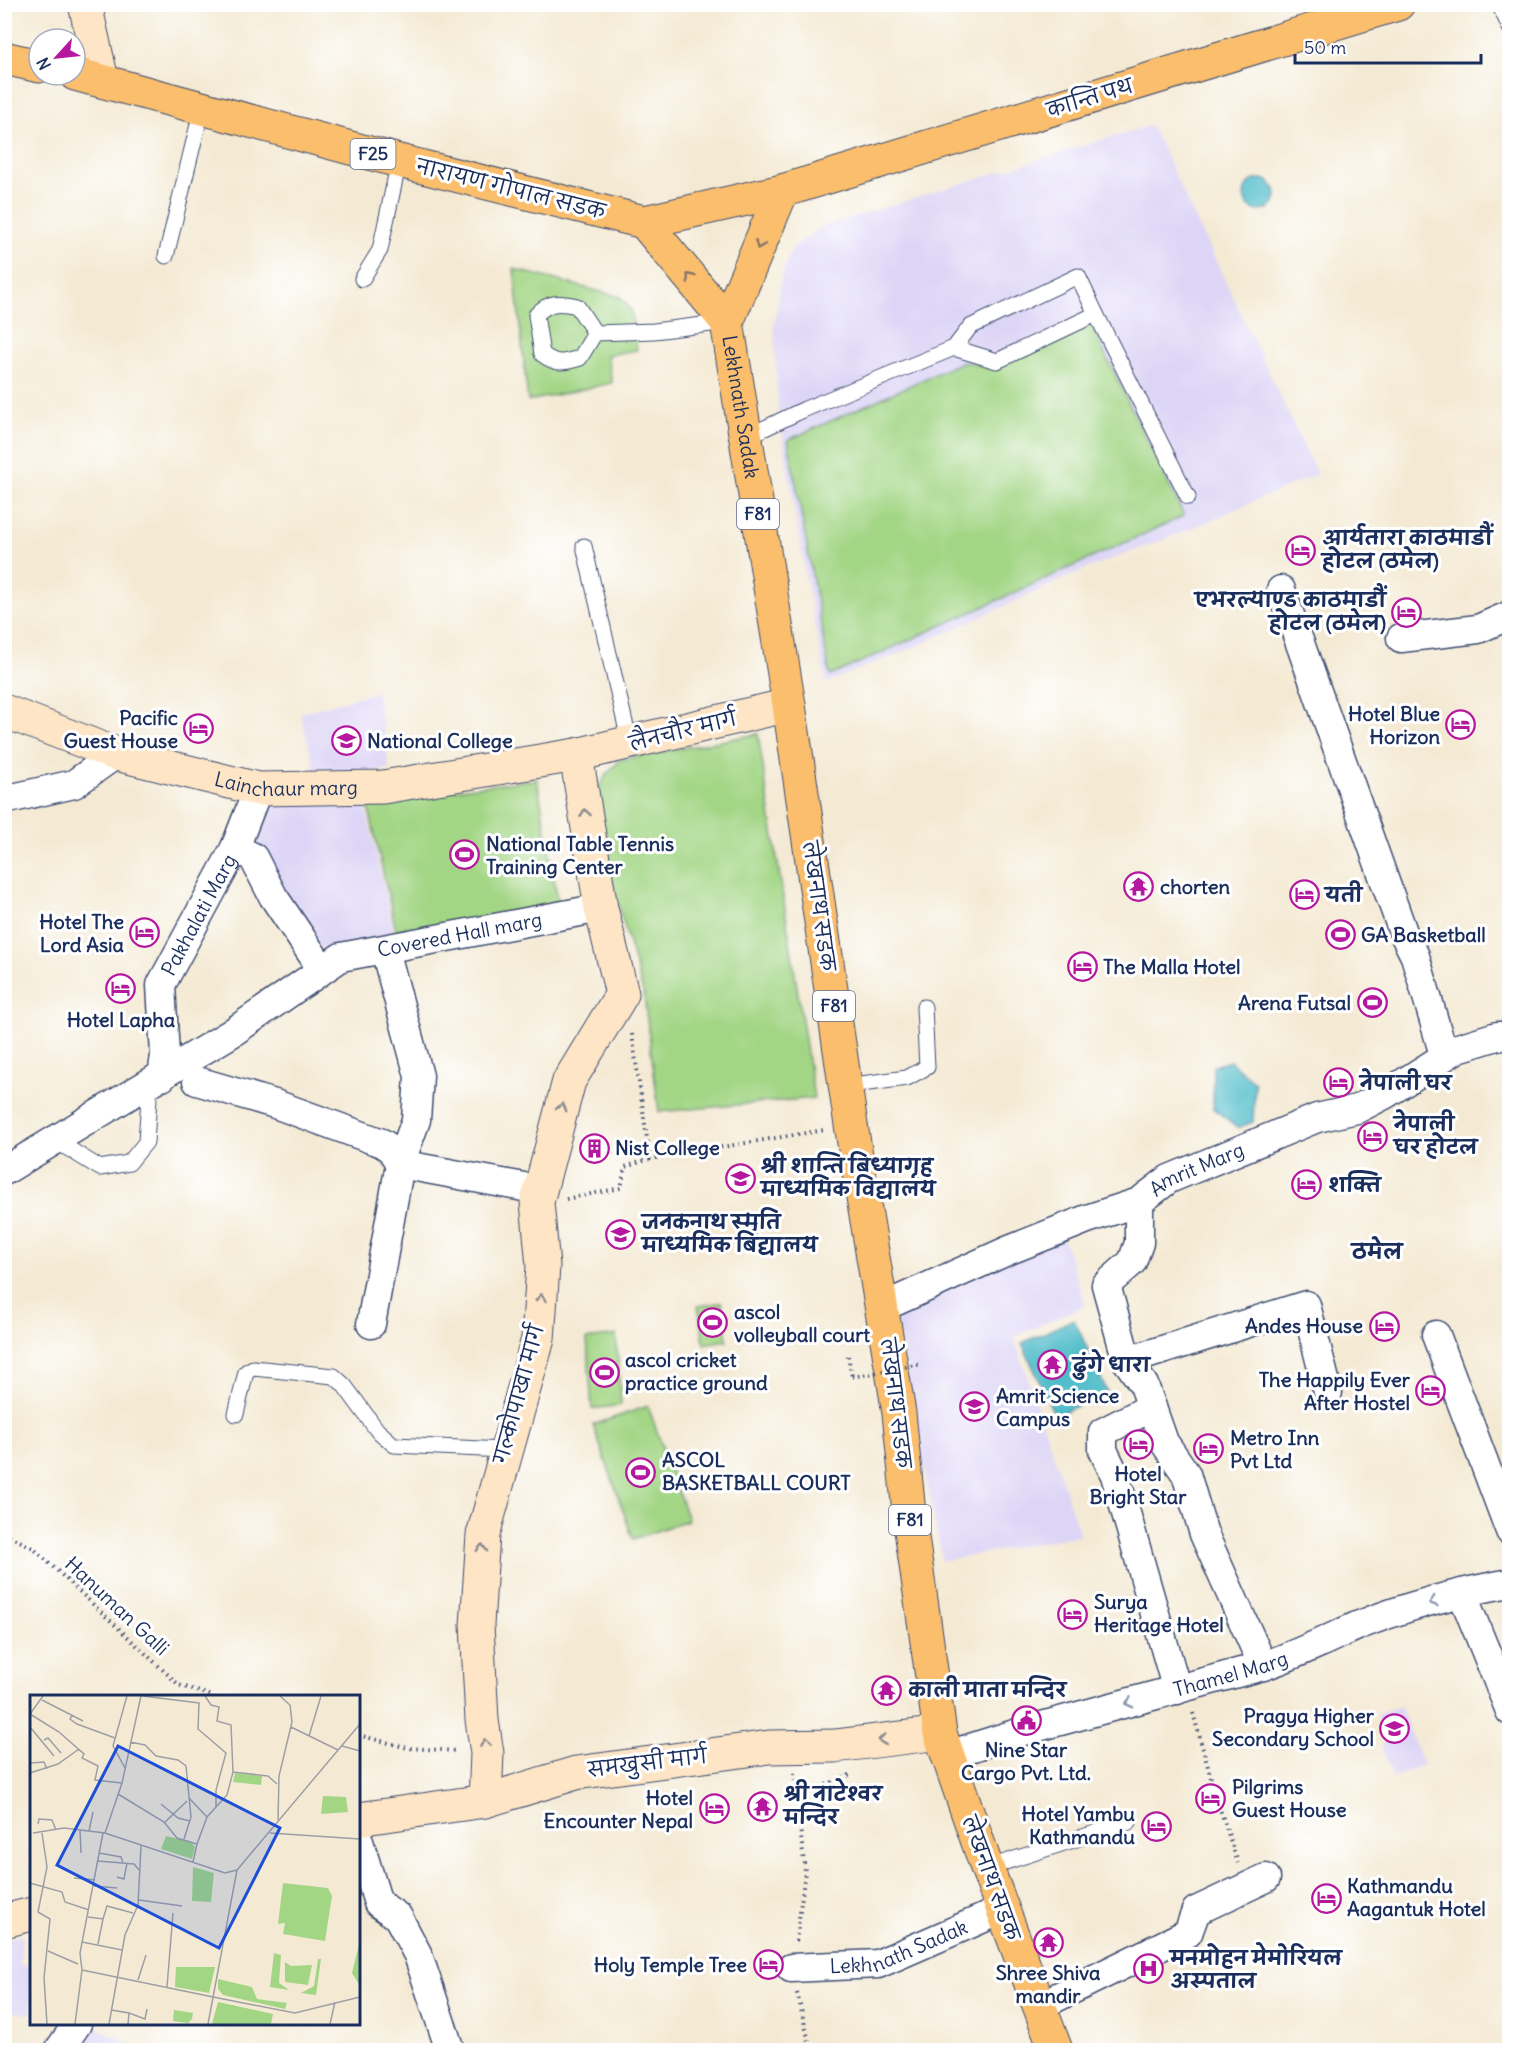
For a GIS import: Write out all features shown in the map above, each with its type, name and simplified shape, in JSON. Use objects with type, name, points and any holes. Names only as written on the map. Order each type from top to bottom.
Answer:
[{"type":"main road","points":[[85,4],[89,77]]},
{"type":"main road","name":"कान्ति पथ","points":[[782,190],[1398,4]]},
{"type":"main road","points":[[4,58],[27,63]]},
{"type":"main road","name":"नारायण गोपाल सडक","points":[[89,77],[399,161],[645,222],[782,190]]},
{"type":"main road","points":[[727,322],[782,190]]},
{"type":"main road","name":"F81","points":[[645,222],[727,322]]},
{"type":"main road","name":"Lekhnath Sadak","points":[[727,322],[789,705]]},
{"type":"main road","name":"लैनचौर मार्ग","points":[[576,755],[789,705]]},
{"type":"main road","name":"लेखनाथ सडक","points":[[789,705],[851,1125],[883,1306],[944,1744],[1002,1910],[1056,2050]]},
{"type":"main road","name":"Lainchaur marg","points":[[4,711],[116,754],[258,789],[383,787],[576,755]]},
{"type":"main road","points":[[576,755],[601,908],[622,994]]},
{"type":"main road","name":"गल्कोपाखा मार्ग","points":[[485,1801],[487,1753],[482,1720],[477,1625],[483,1535],[504,1450],[538,1339],[543,1266],[537,1202],[569,1081],[622,994]]},
{"type":"main road","name":"समखुसी मार्ग","points":[[360,1820],[485,1801],[576,1773],[769,1748],[944,1744]]},
{"type":"main road","points":[[4,1921],[30,1914]]},
{"type":"street","points":[[1281,590],[1403,932],[1415,956],[1444,1055]]},
{"type":"street","points":[[1401,638],[1478,629],[1509,615]]},
{"type":"street","points":[[4,800],[74,784],[116,754]]},
{"type":"street","name":"Pakhalati Marg","points":[[156,1081],[165,1054],[161,985],[235,848],[258,789]]},
{"type":"street","points":[[235,848],[253,857],[273,896],[322,969]]},
{"type":"street","name":"Covered Hall marg","points":[[156,1081],[230,1034],[342,957],[601,908]]},
{"type":"street","points":[[371,1324],[400,1164],[416,1120],[419,1076],[385,950]]},
{"type":"street","name":"Amrit Marg","points":[[883,1306],[1022,1244],[1139,1202],[1169,1179],[1317,1118],[1357,1109],[1386,1094],[1444,1055],[1497,1036],[1509,1036]]},
{"type":"street","points":[[4,1171],[156,1081]]},
{"type":"street","points":[[197,1081],[275,1104],[382,1143],[391,1149],[400,1164],[539,1193]]},
{"type":"street","points":[[1139,1202],[1138,1243],[1132,1262],[1106,1285],[1127,1361],[1144,1384],[1164,1442],[1186,1474],[1204,1534],[1263,1666]]},
{"type":"street","points":[[1127,1361],[1306,1305],[1328,1392]]},
{"type":"street","points":[[1436,1335],[1509,1531]]},
{"type":"street","points":[[1152,1407],[1103,1432],[1102,1450],[1115,1475],[1182,1689]]},
{"type":"street","name":"Thamel Marg","points":[[944,1744],[1027,1730],[1263,1666],[1300,1653],[1359,1625],[1462,1593],[1509,1583]]},
{"type":"street","points":[[1462,1593],[1509,1711]]},
{"type":"street","points":[[360,1844],[378,1903],[398,1917],[418,1955],[450,2050]]},
{"type":"street","points":[[1039,2006],[1188,1933],[1196,1911],[1256,1882]]},
{"type":"street","name":"Lekhnath Sadak","points":[[791,1968],[878,1964],[1002,1910]]},
{"type":"street","points":[[59,2050],[76,2025]]},
{"type":"lane","points":[[1499,4],[1509,28]]},
{"type":"lane","points":[[166,256],[202,108]]},
{"type":"lane","points":[[362,279],[381,250],[399,161]]},
{"type":"lane","points":[[746,437],[805,409],[954,348],[970,327],[1078,276],[1188,497]]},
{"type":"lane","points":[[561,302],[577,306],[595,333],[580,358],[563,363],[553,363],[542,354],[536,315],[545,304],[561,302]]},
{"type":"lane","points":[[954,348],[997,362],[1096,314]]},
{"type":"lane","points":[[595,333],[654,331],[727,322]]},
{"type":"lane","points":[[584,546],[630,744]]},
{"type":"lane","points":[[846,1086],[907,1078],[927,1067],[924,1006]]},
{"type":"lane","points":[[56,1141],[100,1168],[129,1163],[146,1142],[156,1081]]},
{"type":"lane","points":[[236,1413],[246,1372],[253,1368],[334,1376],[344,1385],[377,1430],[394,1445],[504,1450]]},
{"type":"lane","points":[[987,1868],[1129,1822]]},
{"type":"path","points":[[622,994],[634,1045],[650,1158]]},
{"type":"path","points":[[539,1193],[563,1199],[621,1188],[626,1167],[650,1158],[851,1125]]},
{"type":"path","points":[[848,1356],[852,1377],[921,1365]]},
{"type":"path","name":"Hanuman Galli","points":[[4,1533],[33,1548],[179,1685],[209,1695]]},
{"type":"path","points":[[1182,1689],[1217,1800],[1256,1882]]},
{"type":"path","points":[[360,1736],[408,1748],[487,1753]]},
{"type":"path","points":[[798,1796],[805,1872],[800,1924],[791,1968],[811,2050]]},
{"type":"shaded area","points":[[1151,125],[1317,474],[1174,536],[1083,570],[919,645],[826,683],[778,410],[774,329],[781,278],[792,248],[821,227]]},
{"type":"shaded area","name":"National College","points":[[377,692],[389,769],[318,780],[300,713]]},
{"type":"shaded area","points":[[271,796],[364,800],[395,936],[321,949],[283,896],[249,827]]},
{"type":"shaded area","name":"Amrit Science Campus","points":[[1063,1238],[1086,1305],[1014,1337],[1080,1535],[942,1561],[892,1298]]},
{"type":"shaded area","name":"Pragya Higher Secondary School","points":[[1400,1706],[1423,1765],[1393,1777],[1380,1745],[1386,1741],[1376,1715]]},
{"type":"shaded area","points":[[22,1935],[20,1964],[30,1967],[30,2014],[5,2011],[5,1940]]},
{"type":"shaded area","points":[[88,2025],[137,2048],[136,2050],[74,2050]]},
{"type":"green space","points":[[514,269],[620,297],[631,310],[637,350],[607,355],[612,383],[528,401]]},
{"type":"green space","points":[[1090,323],[1184,516],[830,676],[788,440],[962,362],[1001,366]]},
{"type":"green space","points":[[758,734],[814,1098],[659,1112],[644,996],[609,872],[593,799],[606,775],[620,760]]},
{"type":"green space","name":"National Table Tennis Training Center","points":[[537,779],[559,908],[397,935],[367,801]]},
{"type":"green space","name":"ascol volleyball court","points":[[722,1302],[727,1340],[704,1344],[698,1306]]},
{"type":"green space","name":"ascol cricket practice ground","points":[[616,1335],[621,1405],[592,1409],[587,1339]]},
{"type":"green space","name":"ASCOL BASKETBALL COURT","points":[[648,1406],[688,1520],[633,1539],[593,1425]]},
{"type":"water","points":[[1260,179],[1271,184],[1276,195],[1271,206],[1260,211],[1249,206],[1244,195],[1249,184]]},
{"type":"water","points":[[1230,1061],[1255,1083],[1253,1122],[1238,1128],[1213,1108],[1213,1066]]},
{"type":"water","points":[[1074,1319],[1107,1392],[1055,1416],[1022,1343]]},
{"type":"place","name":"आर्यतारा काठमाडौं होटल (ठमेल)","points":[[1301,550]]},
{"type":"place","name":"एभरल्याण्ड काठमाडौं होटल (ठमेल)","points":[[1407,612]]},
{"type":"place","name":"Hotel Blue Horizon","points":[[1461,725]]},
{"type":"place","name":"Pacific Guest House","points":[[199,729]]},
{"type":"place","name":"National College","points":[[346,741]]},
{"type":"place","name":"National Table Tennis Training Center","points":[[465,855]]},
{"type":"place","name":"chorten","points":[[1139,887]]},
{"type":"place","name":"यती","points":[[1304,895]]},
{"type":"place","name":"Hotel The Lord Asia","points":[[145,933]]},
{"type":"place","name":"GA Basketball","points":[[1340,935]]},
{"type":"place","name":"The Malla Hotel","points":[[1082,967]]},
{"type":"place","name":"Hotel Lapha","points":[[121,989]]},
{"type":"place","name":"Arena Futsal","points":[[1372,1003]]},
{"type":"place","name":"नेपाली घर","points":[[1339,1083]]},
{"type":"place","name":"नेपाली घर होटल","points":[[1373,1136]]},
{"type":"place","name":"Nist College","points":[[594,1148]]},
{"type":"place","name":"श्री शान्ति बिध्यागृह माध्यमिक विद्यालय","points":[[740,1178]]},
{"type":"place","name":"शक्ति","points":[[1307,1185]]},
{"type":"place","name":"जनकनाथ स्मृति माध्यमिक बिद्यालय","points":[[621,1234]]},
{"type":"place","name":"ascol volleyball court","points":[[713,1323]]},
{"type":"place","name":"Andes House","points":[[1384,1326]]},
{"type":"place","name":"ढुंगे धारा","points":[[1052,1365]]},
{"type":"place","name":"ascol cricket practice ground","points":[[604,1372]]},
{"type":"place","name":"The Happily Ever After Hostel","points":[[1431,1391]]},
{"type":"place","name":"Amrit Science Campus","points":[[975,1407]]},
{"type":"place","name":"Hotel Bright Star","points":[[1138,1444]]},
{"type":"place","name":"Metro Inn Pvt Ltd","points":[[1209,1449]]},
{"type":"place","name":"ASCOL BASKETBALL COURT","points":[[641,1472]]},
{"type":"place","name":"Surya Heritage Hotel","points":[[1073,1614]]},
{"type":"place","name":"काली माता मन्दिर","points":[[887,1690]]},
{"type":"place","name":"Nine Star Cargo Pvt. Ltd.","points":[[1026,1720]]},
{"type":"place","name":"Pragya Higher Secondary School","points":[[1395,1728]]},
{"type":"place","name":"Pilgrims Guest House","points":[[1211,1799]]},
{"type":"place","name":"श्री नाटेश्वर मन्दिर","points":[[763,1806]]},
{"type":"place","name":"Hotel Encounter Nepal","points":[[714,1809]]},
{"type":"place","name":"Hotel Yambu Kathmandu","points":[[1156,1826]]},
{"type":"place","name":"Kathmandu Aagantuk Hotel","points":[[1326,1898]]},
{"type":"place","name":"Shree Shiva mandir","points":[[1048,1943]]},
{"type":"place","name":"Holy Temple Tree","points":[[768,1965]]},
{"type":"place","name":"मनमोहन मेमोरियल अस्पताल","points":[[1149,1969]]},
{"type":"district","name":"ठमेल","points":[[1377,1252]]}]
